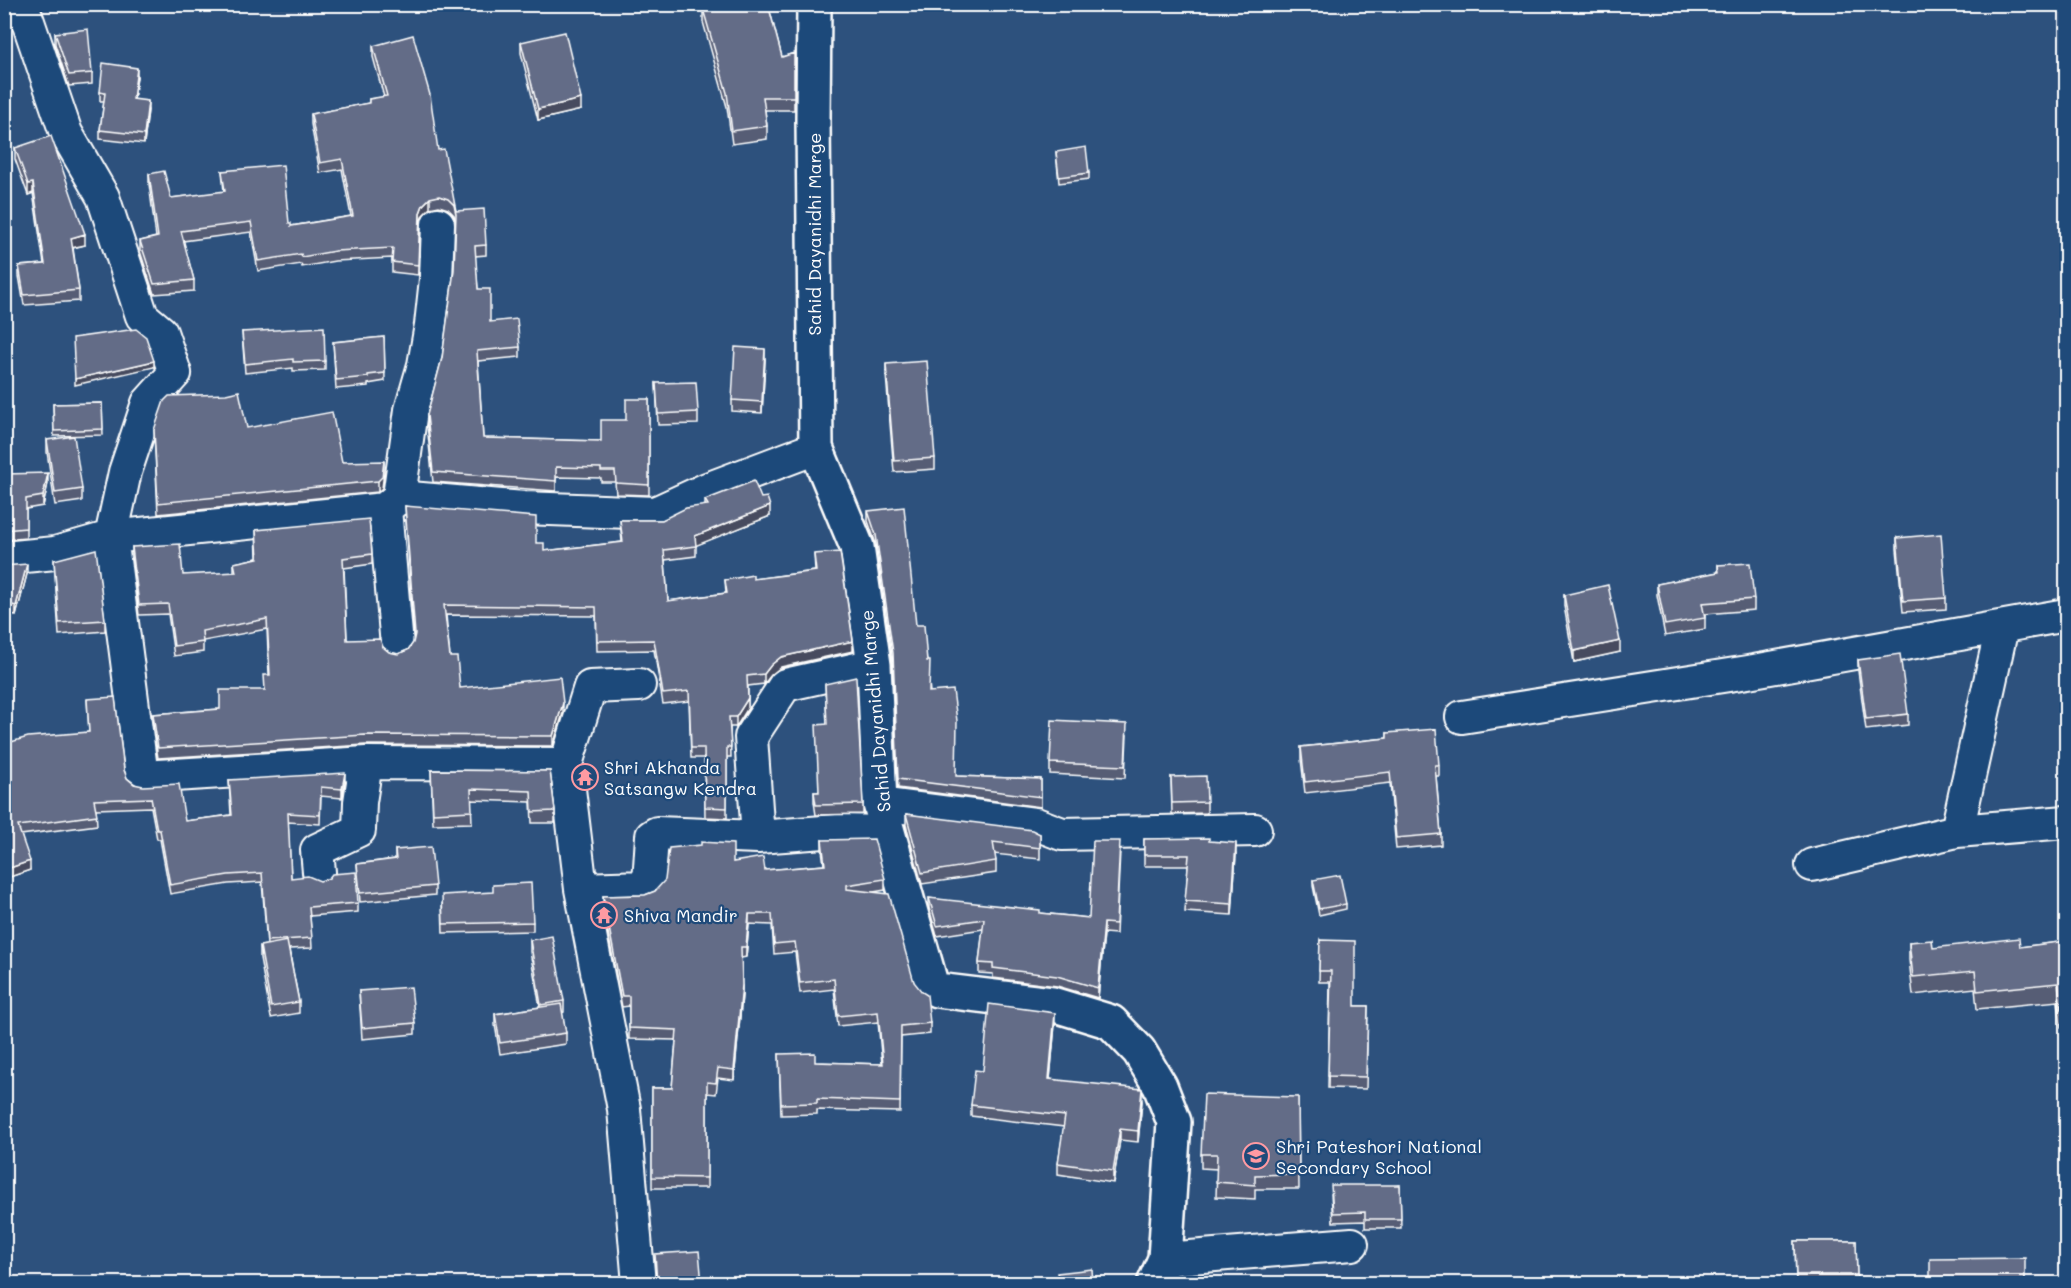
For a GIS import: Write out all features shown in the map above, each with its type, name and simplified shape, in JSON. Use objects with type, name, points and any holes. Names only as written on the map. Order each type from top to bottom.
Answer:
[{"type":"street","points":[[22,4],[66,133],[103,197],[142,316],[161,332],[175,373],[148,403],[124,472],[111,537],[142,777],[366,763],[566,764]]},
{"type":"street","name":"Sahid Dayanidhi Marge","points":[[814,4],[816,448],[857,547],[874,664],[883,818],[932,987],[937,990],[1052,1004],[1111,1022],[1139,1051],[1160,1086],[1174,1122],[1159,1271]]},
{"type":"street","points":[[397,646],[392,503],[431,325],[436,279],[438,224]]},
{"type":"street","points":[[4,558],[55,553],[111,537],[392,503],[655,513],[707,489],[816,448]]},
{"type":"street","points":[[1462,717],[1748,672],[2067,615]]},
{"type":"street","points":[[1957,831],[2002,627]]},
{"type":"street","points":[[758,837],[752,737],[784,685],[874,664]]},
{"type":"street","points":[[639,685],[590,687],[566,764],[581,889],[624,1109],[639,1284]]},
{"type":"street","points":[[318,872],[316,850],[359,830],[360,802],[366,763]]},
{"type":"street","points":[[581,889],[644,887],[649,882],[652,836],[657,833],[758,837],[837,831],[883,818],[1036,824],[1062,834],[1255,830]]},
{"type":"street","points":[[1812,865],[1957,831],[2067,822]]},
{"type":"street","points":[[1159,1271],[1352,1244]]},
{"type":"building","points":[[705,4],[768,4],[782,57],[794,53],[794,97],[763,97],[767,126],[732,131],[727,93],[703,9]]},
{"type":"building","points":[[88,29],[92,73],[69,75],[55,33]]},
{"type":"building","points":[[565,32],[581,99],[538,109],[521,42]]},
{"type":"building","points":[[413,35],[430,95],[438,150],[444,149],[456,211],[484,209],[486,245],[475,246],[478,289],[490,289],[490,322],[517,319],[520,347],[477,351],[483,438],[601,441],[601,420],[626,420],[626,399],[649,399],[649,485],[616,483],[615,471],[601,471],[601,468],[556,467],[556,481],[433,472],[427,415],[442,358],[454,270],[456,214],[454,205],[448,199],[439,196],[430,198],[423,205],[420,213],[418,265],[392,262],[393,248],[335,251],[302,257],[301,254],[258,261],[251,222],[181,231],[194,280],[154,284],[140,241],[158,237],[149,174],[164,171],[171,198],[225,191],[222,171],[283,165],[291,226],[353,216],[342,159],[320,163],[311,114],[369,103],[369,99],[387,96],[373,46]]},
{"type":"building","points":[[103,63],[137,68],[133,99],[148,101],[144,135],[100,130],[105,93],[100,92]]},
{"type":"building","points":[[51,136],[85,234],[71,238],[79,290],[24,295],[19,266],[45,264],[33,183],[28,184],[15,148]]},
{"type":"building","points":[[1086,147],[1089,173],[1059,177],[1056,152]]},
{"type":"building","points":[[324,327],[325,361],[293,362],[293,359],[245,364],[242,332]]},
{"type":"building","points":[[136,329],[146,337],[154,361],[75,379],[73,338]]},
{"type":"building","points":[[384,337],[385,373],[336,380],[333,342]]},
{"type":"building","points":[[735,347],[765,349],[762,402],[732,400]]},
{"type":"building","points":[[927,361],[935,458],[894,461],[886,364]]},
{"type":"building","points":[[696,382],[698,412],[658,414],[656,383]]},
{"type":"building","points":[[239,391],[247,428],[332,412],[342,462],[384,461],[382,477],[378,481],[158,503],[154,430],[164,401],[169,396],[226,394]]},
{"type":"building","points":[[102,403],[103,429],[54,431],[53,404]]},
{"type":"building","points":[[74,436],[82,489],[55,493],[47,440]]},
{"type":"building","points":[[48,473],[43,496],[26,499],[26,528],[4,530],[4,474]]},
{"type":"building","points":[[754,481],[761,498],[767,497],[770,506],[695,536],[696,546],[664,550],[668,601],[727,593],[725,580],[753,575],[753,579],[816,571],[814,554],[840,552],[853,641],[781,657],[764,674],[747,676],[748,698],[736,717],[729,717],[731,747],[727,747],[727,808],[705,807],[704,748],[691,748],[689,691],[663,694],[654,640],[597,641],[596,607],[444,605],[450,657],[457,657],[460,688],[560,677],[563,703],[553,736],[365,735],[158,748],[153,714],[220,709],[220,690],[265,690],[264,675],[270,675],[267,619],[202,631],[203,642],[174,646],[168,604],[139,605],[132,547],[180,544],[183,575],[236,572],[234,563],[258,558],[256,530],[369,519],[372,554],[343,558],[347,640],[380,639],[383,647],[389,652],[398,654],[408,650],[415,634],[405,506],[536,517],[536,543],[544,543],[544,551],[623,542],[620,520],[662,520],[686,508],[708,505],[705,500]]},
{"type":"building","points":[[904,507],[916,625],[924,625],[927,661],[930,661],[929,692],[953,690],[957,721],[956,776],[1041,779],[1041,797],[898,779],[893,653],[876,535],[868,511]]},
{"type":"building","points":[[1941,534],[1946,598],[1903,601],[1897,538]]},
{"type":"building","points":[[96,549],[105,620],[59,623],[54,560]]},
{"type":"building","points":[[1750,563],[1754,599],[1702,603],[1705,618],[1665,625],[1657,584],[1719,572],[1718,565]]},
{"type":"building","points":[[27,564],[16,606],[4,603],[4,566]]},
{"type":"building","points":[[1608,585],[1620,641],[1574,651],[1564,595]]},
{"type":"building","points":[[1900,654],[1908,714],[1866,719],[1858,660]]},
{"type":"building","points":[[856,677],[863,804],[816,805],[814,792],[819,792],[816,725],[827,724],[825,684]]},
{"type":"building","points":[[115,697],[127,778],[134,784],[143,786],[179,784],[185,821],[232,815],[229,780],[345,773],[342,789],[321,787],[320,815],[288,813],[291,878],[308,876],[320,881],[329,878],[332,874],[356,872],[358,903],[309,907],[312,938],[267,941],[262,873],[228,875],[170,885],[160,830],[157,830],[151,798],[94,800],[97,815],[18,826],[30,861],[4,870],[4,744],[28,737],[89,732],[87,699]]},
{"type":"building","points":[[1052,720],[1127,724],[1125,766],[1050,763]]},
{"type":"building","points":[[1436,729],[1439,765],[1435,765],[1441,834],[1396,838],[1390,772],[1305,782],[1301,747],[1387,738],[1387,733]]},
{"type":"building","points":[[431,770],[550,771],[555,811],[532,812],[531,791],[471,789],[472,811],[433,813]]},
{"type":"building","points":[[1206,776],[1207,802],[1172,803],[1171,777]]},
{"type":"building","points":[[906,814],[1032,830],[1040,834],[1040,848],[993,842],[996,861],[922,873]]},
{"type":"building","points":[[1209,838],[1209,841],[1236,843],[1232,904],[1185,901],[1189,855],[1144,855],[1144,839]]},
{"type":"building","points":[[874,839],[885,879],[847,885],[847,889],[889,894],[914,982],[927,995],[930,1023],[901,1026],[900,1102],[817,1099],[817,1103],[781,1104],[779,1054],[815,1053],[815,1062],[883,1064],[878,1012],[838,1016],[834,979],[800,983],[795,942],[774,944],[772,914],[749,914],[746,947],[741,947],[742,985],[734,1070],[718,1068],[716,1083],[707,1082],[707,1178],[652,1177],[652,1088],[672,1088],[677,1030],[629,1028],[629,996],[622,996],[603,896],[645,895],[655,891],[665,880],[669,848],[701,845],[701,842],[733,844],[733,862],[763,857],[765,870],[825,865],[822,840]]},
{"type":"building","points":[[1093,841],[1120,841],[1116,924],[1104,923],[1098,988],[1057,976],[993,968],[993,964],[979,963],[984,919],[937,926],[929,898],[1040,910],[1040,913],[1089,918]]},
{"type":"building","points":[[431,847],[435,886],[360,893],[357,864],[396,859],[395,850]]},
{"type":"building","points":[[1340,875],[1346,904],[1319,909],[1313,880]]},
{"type":"building","points":[[531,883],[533,922],[443,924],[442,895],[493,892],[493,885]]},
{"type":"building","points":[[552,936],[564,1001],[541,1005],[530,940]]},
{"type":"building","points":[[2019,938],[2020,947],[2067,941],[2067,1009],[2061,1009],[2058,983],[1977,991],[1975,971],[1913,977],[1909,942],[1932,940],[1933,948]]},
{"type":"building","points":[[1320,940],[1355,941],[1355,1006],[1368,1006],[1366,1077],[1328,1076],[1331,971],[1319,971]]},
{"type":"building","points":[[287,941],[299,1002],[271,1007],[260,946]]},
{"type":"building","points":[[411,987],[415,1023],[362,1028],[359,991]]},
{"type":"building","points":[[561,1004],[566,1033],[500,1043],[495,1014]]},
{"type":"building","points":[[989,1004],[1055,1013],[1049,1079],[1142,1089],[1138,1131],[1120,1129],[1113,1171],[1058,1163],[1065,1116],[971,1105],[975,1070],[983,1071]]},
{"type":"building","points":[[1204,1094],[1298,1097],[1299,1174],[1255,1175],[1255,1185],[1216,1182],[1217,1154],[1201,1154]]},
{"type":"building","points":[[1331,1185],[1400,1185],[1401,1219],[1365,1219],[1365,1212],[1333,1213]]},
{"type":"building","points":[[1795,1241],[1856,1241],[1857,1275],[1796,1275]]},
{"type":"building","points":[[699,1251],[702,1284],[657,1284],[655,1254]]},
{"type":"building","points":[[2025,1258],[2025,1284],[1930,1284],[1930,1259]]},
{"type":"building","points":[[1092,1269],[1093,1284],[1059,1284],[1057,1273]]},
{"type":"place","name":"Shri Akhanda Satsangw Kendra","points":[[585,777]]},
{"type":"place","name":"Shiva Mandir","points":[[604,915]]},
{"type":"place","name":"Shri Pateshori National Secondary School","points":[[1256,1156]]}]
